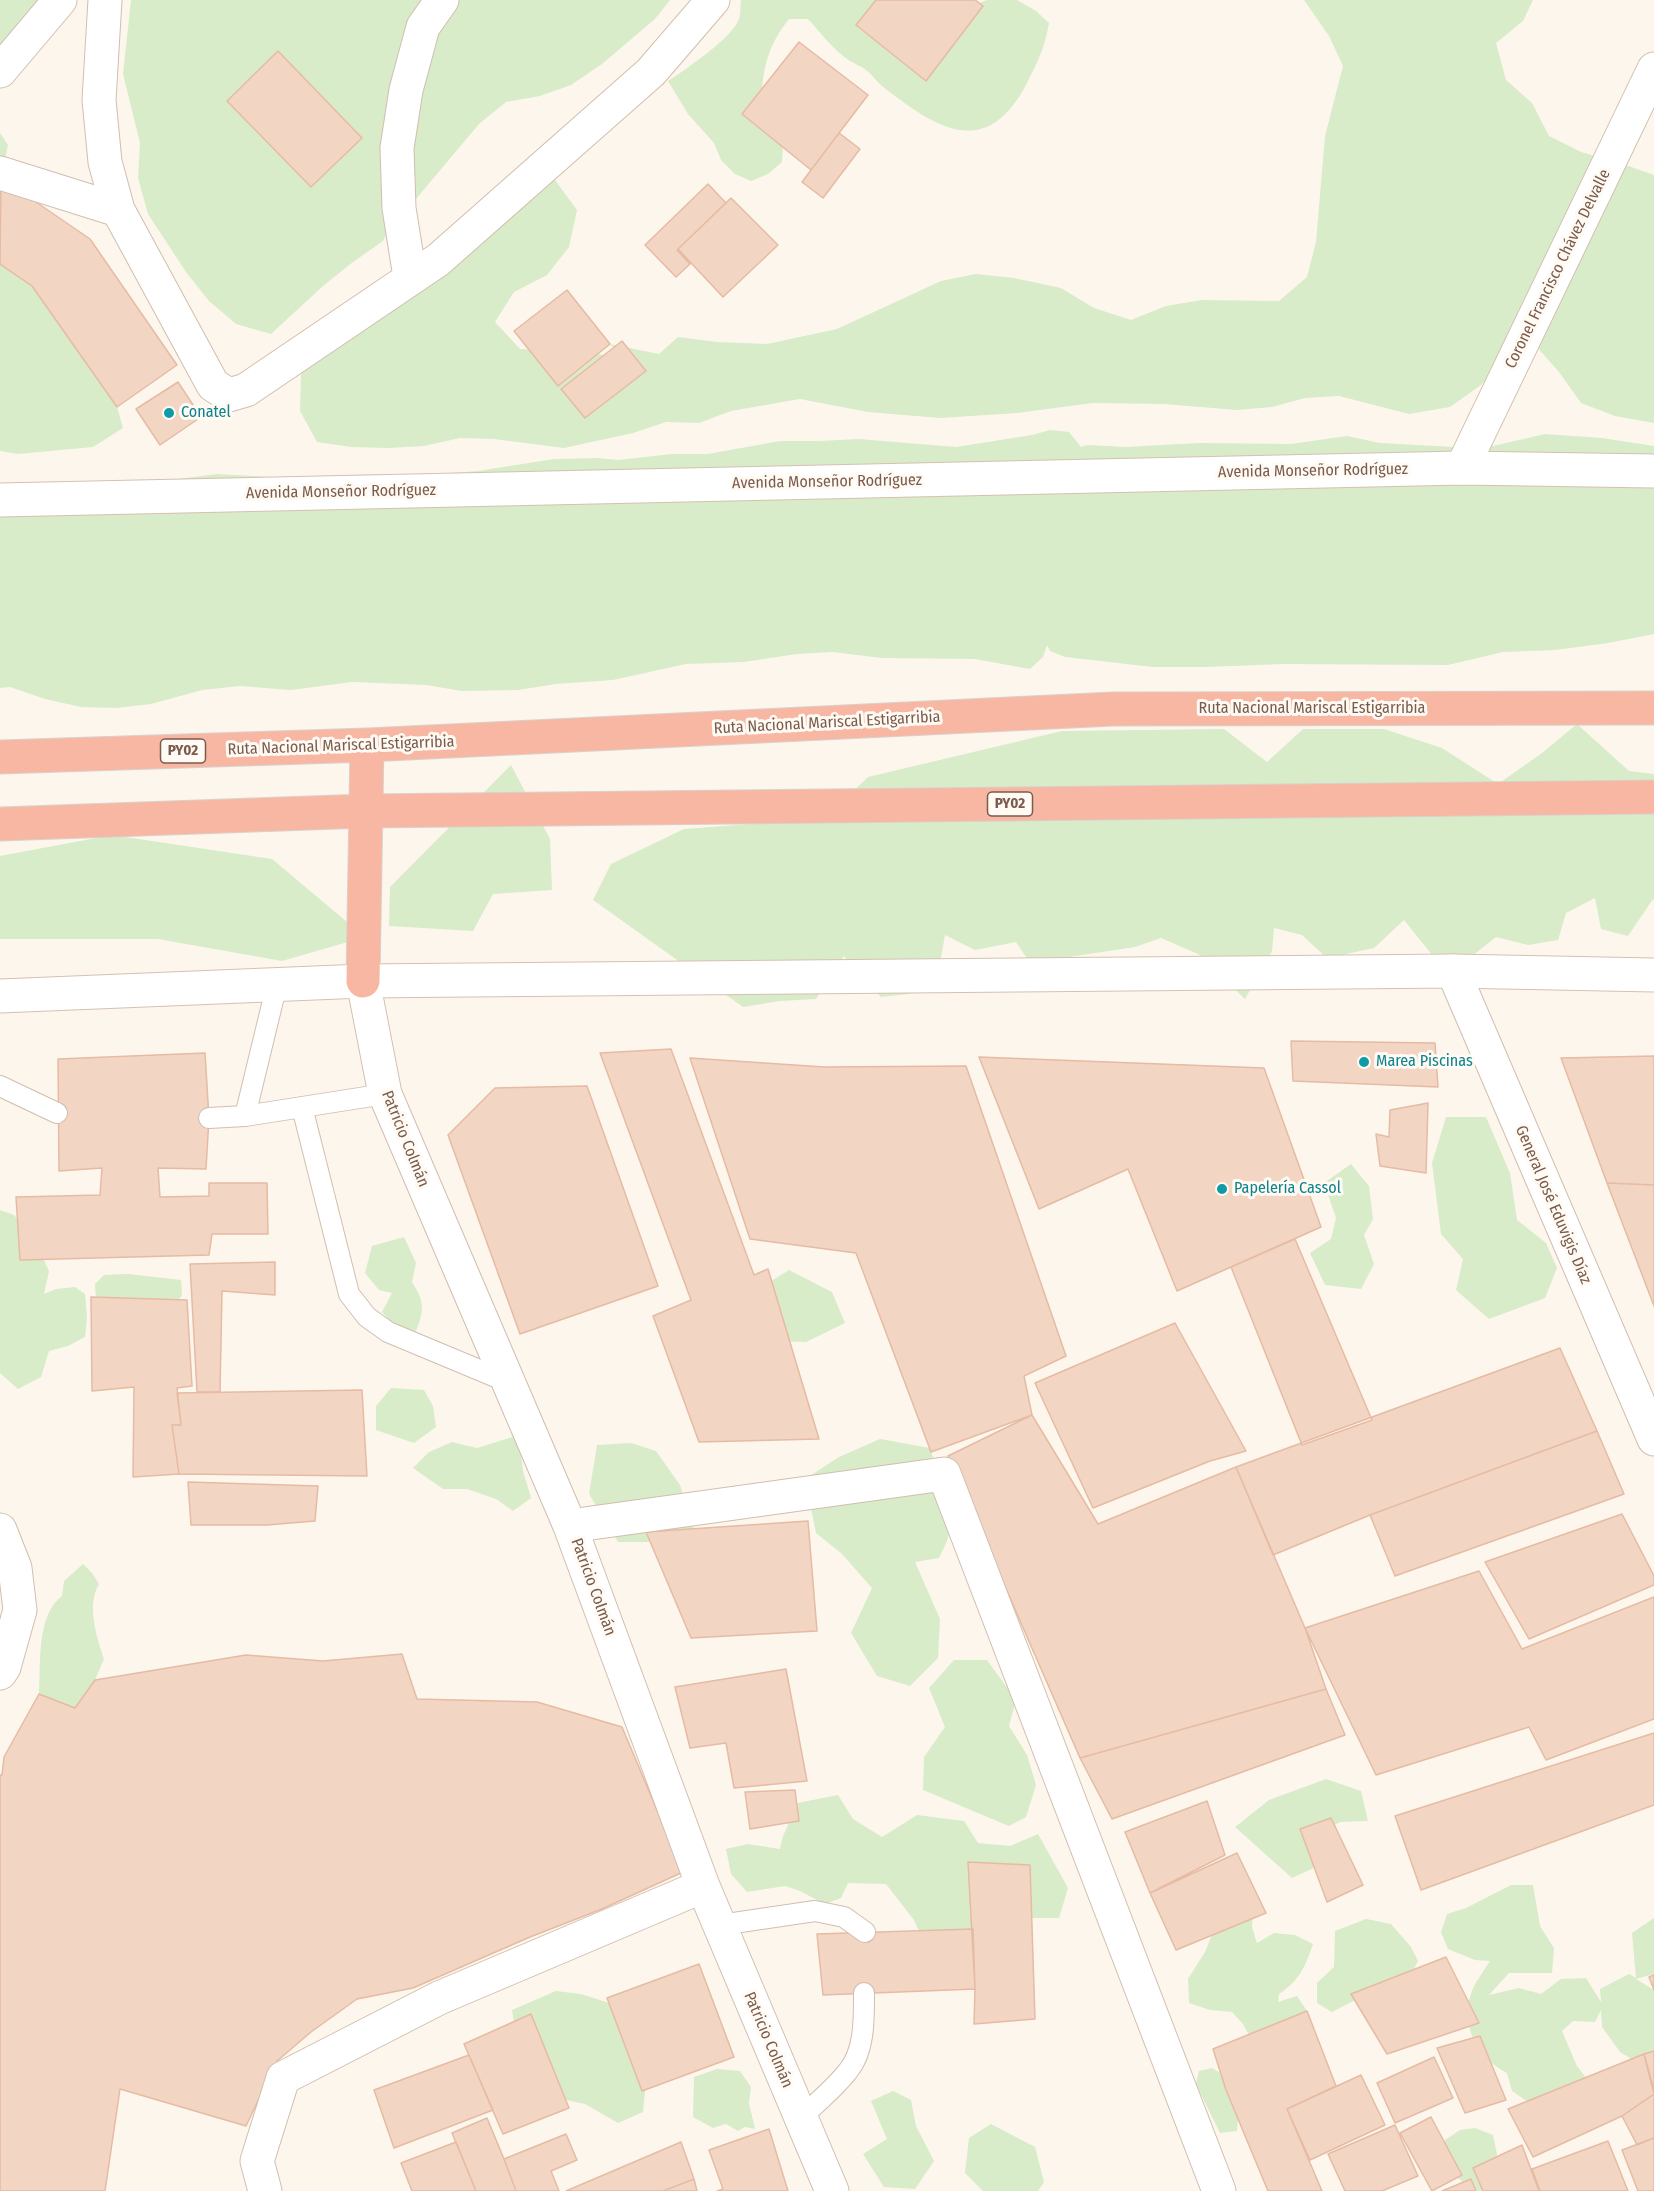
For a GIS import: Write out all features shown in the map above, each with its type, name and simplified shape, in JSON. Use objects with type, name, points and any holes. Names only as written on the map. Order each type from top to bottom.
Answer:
[{"type":"highway","name":"Ruta Nacional Mariscal Estigarribia","points":[[0,758],[367,746],[1113,709],[1654,708]]},
{"type":"highway","points":[[363,981],[367,746]]},
{"type":"highway","name":"PY02","points":[[0,824],[366,811],[1654,797]]},
{"type":"street","points":[[0,71],[60,0]]},
{"type":"street","points":[[105,0],[99,100],[105,162],[118,210],[213,385],[230,395],[246,390],[438,260],[651,72],[713,0]]},
{"type":"street","points":[[410,277],[399,208],[397,148],[406,90],[423,27],[442,0]]},
{"type":"street","name":"Coronel Francisco Chávez Delvalle","points":[[1462,468],[1654,69]]},
{"type":"street","points":[[0,173],[118,210]]},
{"type":"street","name":"Avenida Monseñor Rodríguez","points":[[0,500],[1462,468],[1654,471]]},
{"type":"street","points":[[0,996],[363,981],[1453,971],[1654,975]]},
{"type":"street","name":"General José Eduvigis Díaz","points":[[1453,971],[1654,1439]]},
{"type":"street","name":"Patricio Colmán","points":[[363,981],[385,1094],[570,1526],[703,1886],[832,2191]]},
{"type":"street","points":[[570,1526],[944,1474],[1219,2191]]},
{"type":"street","points":[[0,1530],[15,1568],[20,1611],[4,1667],[0,1673]]},
{"type":"street","points":[[265,2191],[257,2161],[283,2078],[439,1998],[703,1886]]},
{"type":"lane","points":[[246,1116],[277,984]]},
{"type":"lane","points":[[0,1086],[57,1113]]},
{"type":"lane","points":[[209,1118],[246,1116],[385,1094]]},
{"type":"lane","points":[[302,1107],[349,1294],[368,1317],[388,1332],[508,1382]]},
{"type":"lane","points":[[720,1925],[814,1911],[844,1917],[865,1932]]},
{"type":"lane","points":[[801,2118],[850,2070],[860,2046],[864,2021],[864,1993]]},
{"type":"green space","points":[[0,0],[44,0],[0,69]]},
{"type":"green space","points":[[131,0],[670,0],[655,19],[602,64],[571,85],[540,96],[506,102],[479,124],[410,206],[399,208],[383,241],[323,286],[271,334],[236,324],[209,301],[186,272],[148,214],[138,178],[140,143],[123,74]]},
{"type":"green space","points":[[741,0],[886,0],[970,7],[987,0],[1017,0],[1036,11],[1049,23],[1038,61],[1011,108],[995,123],[977,130],[959,130],[941,124],[902,101],[862,67],[838,52],[808,19],[789,19],[776,38],[768,57],[762,88],[762,117],[783,144],[782,162],[768,174],[751,181],[735,174],[721,160],[714,143],[688,114],[668,81],[708,53],[728,35],[739,19]]},
{"type":"green space","points":[[1304,0],[1533,0],[1523,21],[1496,43],[1506,80],[1532,103],[1549,136],[1581,152],[1654,175],[1654,423],[1615,416],[1581,403],[1559,372],[1537,347],[1505,357],[1481,385],[1450,407],[1409,414],[1339,396],[1305,398],[1272,407],[1237,410],[1164,404],[1093,403],[1017,413],[940,418],[868,412],[800,399],[731,411],[699,423],[666,422],[633,433],[564,448],[494,439],[460,438],[424,446],[387,448],[351,447],[317,442],[300,411],[301,375],[315,342],[524,194],[555,180],[577,210],[569,247],[547,275],[514,292],[495,322],[520,349],[592,352],[627,362],[610,344],[659,354],[678,337],[717,342],[767,344],[837,329],[941,281],[976,274],[1014,278],[1061,288],[1094,308],[1131,320],[1166,306],[1202,300],[1279,301],[1307,277],[1316,242],[1325,136],[1343,66],[1329,36]]},
{"type":"green space","points":[[0,133],[8,145],[1,178],[1,221],[101,375],[117,407],[123,428],[93,447],[18,454],[0,451]]},
{"type":"green space","points":[[1050,430],[1069,432],[1081,447],[1200,443],[1291,444],[1347,436],[1380,443],[1454,447],[1493,446],[1545,434],[1602,438],[1654,446],[1654,634],[1555,650],[1503,652],[1448,665],[1282,664],[1153,667],[1065,657],[1050,651],[1047,645],[1043,657],[1030,669],[975,659],[882,658],[832,652],[797,654],[744,662],[686,664],[613,680],[556,684],[518,690],[462,691],[426,685],[352,682],[291,690],[240,686],[202,690],[151,704],[116,708],[81,707],[45,699],[10,687],[0,688],[0,489],[159,485],[178,479],[217,474],[272,477],[386,474],[405,476],[478,471],[554,459],[618,460],[672,454],[708,454],[780,441],[859,439],[956,447]]},
{"type":"green space","points":[[1577,724],[1629,771],[1654,774],[1654,901],[1653,899],[1628,936],[1601,929],[1595,898],[1566,913],[1558,940],[1528,945],[1496,937],[1472,956],[1433,956],[1404,920],[1374,948],[1327,958],[1302,935],[1274,928],[1272,951],[1245,999],[1198,954],[1161,938],[1135,947],[1030,963],[1016,942],[975,950],[945,935],[935,991],[881,997],[844,956],[816,999],[780,1001],[743,1007],[593,900],[611,864],[684,829],[763,823],[820,823],[868,777],[1062,731],[1224,729],[1267,762],[1303,729],[1384,729],[1442,748],[1498,784],[1542,753]]},
{"type":"green space","points":[[511,765],[550,839],[552,890],[493,894],[473,931],[389,926],[390,887]]},
{"type":"green space","points":[[112,835],[272,859],[365,937],[282,961],[158,939],[0,939],[0,856]]},
{"type":"green space","points":[[1446,1117],[1486,1117],[1510,1173],[1517,1220],[1546,1243],[1557,1268],[1545,1298],[1489,1319],[1456,1290],[1463,1259],[1441,1234],[1432,1163]]},
{"type":"green space","points":[[1351,1164],[1369,1186],[1373,1219],[1364,1235],[1374,1264],[1361,1289],[1325,1285],[1310,1253],[1331,1239],[1336,1218],[1324,1183]]},
{"type":"green space","points":[[0,1210],[14,1215],[34,1239],[49,1271],[44,1294],[56,1289],[75,1287],[85,1294],[87,1317],[85,1337],[68,1346],[49,1351],[41,1377],[18,1389],[0,1373]]},
{"type":"green space","points":[[404,1237],[416,1263],[412,1282],[421,1300],[422,1311],[416,1331],[404,1336],[382,1312],[392,1293],[379,1290],[365,1273],[372,1246]]},
{"type":"green space","points":[[789,1270],[832,1292],[845,1323],[806,1342],[774,1341],[768,1283]]},
{"type":"green space","points":[[128,1274],[181,1280],[182,1295],[177,1302],[96,1299],[95,1284],[104,1275]]},
{"type":"green space","points":[[391,1388],[424,1390],[433,1406],[436,1427],[414,1443],[376,1430],[376,1406]]},
{"type":"green space","points":[[519,1435],[523,1471],[531,1498],[513,1511],[496,1499],[467,1489],[443,1489],[413,1468],[429,1452],[452,1442],[477,1448]]},
{"type":"green space","points":[[880,1439],[930,1448],[953,1520],[939,1558],[915,1562],[940,1619],[938,1658],[910,1686],[877,1676],[851,1633],[872,1588],[842,1554],[816,1533],[805,1479],[839,1457]]},
{"type":"green space","points":[[631,1443],[656,1451],[680,1485],[694,1528],[661,1542],[618,1542],[589,1494],[597,1445]]},
{"type":"green space","points":[[83,1564],[99,1584],[95,1592],[93,1611],[104,1659],[95,1680],[75,1708],[39,1694],[40,1655],[48,1615],[62,1596],[64,1581]]},
{"type":"green space","points":[[954,1660],[987,1660],[1016,1700],[1009,1726],[1027,1755],[1036,1785],[1026,1817],[1009,1826],[923,1790],[924,1757],[945,1727],[929,1688]]},
{"type":"green space","points":[[1326,1779],[1361,1791],[1368,1821],[1340,1822],[1317,1835],[1322,1864],[1292,1878],[1235,1827],[1269,1800]]},
{"type":"green space","points":[[838,1795],[853,1819],[882,1837],[917,1815],[964,1821],[978,1843],[1010,1846],[1038,1834],[1068,1888],[1059,1918],[1027,1918],[925,1946],[914,1920],[886,1884],[848,1883],[841,1898],[825,1904],[785,1886],[747,1892],[731,1874],[726,1849],[748,1844],[780,1849],[783,1836],[798,1803]]},
{"type":"green space","points":[[1511,1885],[1533,1885],[1540,1926],[1554,1948],[1552,1973],[1509,1973],[1489,1995],[1519,1988],[1541,1994],[1561,1979],[1586,1978],[1601,2002],[1600,1989],[1629,1974],[1636,1978],[1632,1933],[1654,1918],[1654,1974],[1636,1979],[1654,1990],[1654,2062],[1640,2064],[1620,2052],[1602,2027],[1601,2010],[1595,2022],[1573,2021],[1562,2031],[1577,2066],[1596,2091],[1538,2109],[1512,2091],[1507,2073],[1497,2067],[1480,2050],[1470,2029],[1468,2006],[1472,1990],[1490,1961],[1475,1960],[1448,1949],[1441,1932],[1447,1914],[1466,1908]]},
{"type":"green space","points":[[1254,1903],[1252,1927],[1257,1943],[1274,1933],[1295,1935],[1313,1944],[1301,1972],[1292,1984],[1279,1994],[1278,2002],[1297,1996],[1307,2011],[1303,2030],[1257,2050],[1243,2024],[1232,2012],[1210,2010],[1189,2003],[1188,1979],[1205,1952],[1220,1915]]},
{"type":"green space","points":[[1366,1919],[1391,1924],[1411,1947],[1418,1961],[1407,1983],[1371,1992],[1332,2012],[1317,2003],[1317,1983],[1334,1967],[1335,1931]]},
{"type":"green space","points":[[556,1991],[581,1994],[625,2008],[646,2083],[643,2112],[618,2123],[585,2104],[553,2097],[518,2051],[512,2010]]},
{"type":"green space","points":[[1212,2068],[1222,2074],[1226,2090],[1239,2108],[1237,2131],[1220,2133],[1196,2084],[1199,2071]]},
{"type":"green space","points":[[717,2069],[740,2071],[751,2087],[749,2103],[755,2129],[745,2127],[738,2131],[726,2124],[713,2128],[693,2117],[694,2077]]},
{"type":"green space","points":[[893,2091],[911,2100],[916,2126],[934,2161],[915,2189],[884,2187],[863,2154],[887,2139],[871,2101]]},
{"type":"green space","points":[[991,2124],[1035,2147],[1044,2182],[1038,2191],[983,2191],[965,2173],[969,2138]]},
{"type":"green space","points":[[1475,2128],[1493,2135],[1497,2154],[1495,2167],[1512,2191],[1465,2191],[1462,2181],[1453,2174],[1441,2157],[1445,2140],[1460,2130]]},
{"type":"building","points":[[876,0],[975,0],[983,6],[926,81],[856,25]]},
{"type":"building","points":[[799,42],[868,95],[811,170],[742,114]]},
{"type":"building","points":[[278,51],[362,138],[311,187],[227,101]]},
{"type":"building","points":[[839,133],[860,149],[823,198],[802,182]]},
{"type":"building","points":[[1,178],[90,239],[177,365],[117,407],[32,286],[0,264]]},
{"type":"building","points":[[708,184],[726,203],[677,250],[690,264],[676,277],[645,245]]},
{"type":"building","points":[[731,198],[778,245],[723,297],[678,249]]},
{"type":"building","points":[[567,290],[610,344],[558,386],[514,331]]},
{"type":"building","points":[[622,341],[646,371],[585,418],[561,389]]},
{"type":"building","name":"Conatel","points":[[178,382],[201,417],[160,445],[136,409]]},
{"type":"building","name":"Marea Piscinas","points":[[1291,1041],[1435,1043],[1438,1087],[1293,1081]]},
{"type":"building","points":[[671,1049],[754,1275],[768,1269],[819,1439],[699,1442],[653,1316],[691,1300],[600,1053]]},
{"type":"building","points":[[205,1053],[209,1118],[206,1169],[158,1168],[160,1197],[209,1196],[209,1183],[267,1183],[268,1234],[212,1234],[209,1255],[20,1260],[16,1197],[100,1195],[102,1168],[59,1171],[58,1059]]},
{"type":"building","points":[[1654,1056],[1654,1185],[1607,1183],[1561,1058]]},
{"type":"building","name":"Papelería Cassol","points":[[979,1057],[1264,1068],[1321,1227],[1177,1291],[1128,1169],[1039,1209]]},
{"type":"building","points":[[690,1058],[824,1067],[966,1066],[1066,1356],[1024,1376],[1032,1415],[931,1452],[856,1253],[750,1239]]},
{"type":"building","points":[[587,1086],[658,1286],[520,1334],[448,1135],[495,1088]]},
{"type":"building","points":[[1428,1103],[1426,1173],[1380,1166],[1376,1134],[1389,1137],[1390,1110]]},
{"type":"building","points":[[1607,1183],[1654,1185],[1654,1306]]},
{"type":"building","points":[[1295,1239],[1372,1420],[1302,1445],[1231,1267]]},
{"type":"building","points":[[275,1262],[275,1295],[222,1291],[220,1392],[197,1392],[190,1264]]},
{"type":"building","points":[[91,1297],[187,1300],[192,1386],[177,1388],[181,1425],[172,1425],[179,1474],[133,1477],[134,1387],[92,1391]]},
{"type":"building","points":[[1175,1323],[1246,1451],[1210,1461],[1093,1508],[1035,1383]]},
{"type":"building","points":[[1560,1348],[1597,1431],[1370,1515],[1273,1555],[1236,1467]]},
{"type":"building","points":[[362,1390],[367,1476],[179,1474],[172,1425],[181,1425],[177,1393]]},
{"type":"building","points":[[1032,1415],[1098,1524],[1236,1467],[1305,1628],[1326,1689],[1080,1758],[948,1456]]},
{"type":"building","points":[[1597,1431],[1624,1494],[1395,1576],[1370,1515]]},
{"type":"building","points":[[188,1482],[318,1486],[315,1521],[267,1525],[191,1525]]},
{"type":"building","points":[[1622,1514],[1654,1576],[1654,1585],[1529,1639],[1485,1562]]},
{"type":"building","points":[[808,1521],[817,1631],[691,1638],[646,1532]]},
{"type":"building","points":[[1479,1571],[1522,1649],[1654,1597],[1654,1719],[1546,1760],[1529,1727],[1376,1775],[1305,1628]]},
{"type":"building","points":[[402,1654],[417,1699],[537,1702],[622,1727],[683,1872],[602,1909],[530,1937],[413,1988],[357,1999],[311,2032],[277,2061],[246,2126],[120,2089],[105,2191],[0,2191],[0,1775],[2,1775],[4,1757],[39,1694],[75,1708],[95,1680],[246,1655],[323,1661]]},
{"type":"building","points":[[786,1669],[807,1781],[734,1788],[726,1743],[690,1748],[675,1687]]},
{"type":"building","points":[[1326,1689],[1345,1735],[1112,1819],[1080,1758]]},
{"type":"building","points":[[1654,1733],[1654,1805],[1421,1890],[1395,1816]]},
{"type":"building","points":[[795,1790],[799,1821],[750,1829],[745,1792]]},
{"type":"building","points":[[1207,1801],[1225,1855],[1150,1893],[1125,1832]]},
{"type":"building","points":[[1331,1818],[1363,1885],[1327,1902],[1300,1829]]},
{"type":"building","points":[[1237,1853],[1266,1913],[1176,1950],[1150,1893]]},
{"type":"building","points":[[968,1862],[1030,1865],[1035,2019],[974,2024],[975,1989]]},
{"type":"building","points":[[973,1929],[975,1989],[823,1995],[817,1934]]},
{"type":"building","points":[[1446,1957],[1479,2023],[1387,2054],[1351,1994]]},
{"type":"building","points":[[699,1964],[734,2057],[642,2091],[607,1998]]},
{"type":"building","points":[[1654,1975],[1654,1990],[1649,1977]]},
{"type":"building","points":[[1307,2011],[1336,2086],[1287,2109],[1322,2191],[1268,2191],[1226,2090],[1213,2049]]},
{"type":"building","points":[[531,2014],[569,2108],[503,2134],[464,2044]]},
{"type":"building","points":[[1480,2036],[1506,2100],[1465,2113],[1437,2048]]},
{"type":"building","points":[[1654,2051],[1654,2090],[1644,2054]]},
{"type":"building","points":[[1644,2054],[1654,2094],[1622,2116],[1533,2157],[1508,2109]]},
{"type":"building","points":[[469,2055],[493,2110],[394,2148],[374,2090]]},
{"type":"building","points":[[1434,2057],[1453,2098],[1395,2123],[1377,2083]]},
{"type":"building","points":[[1361,2075],[1385,2125],[1310,2160],[1287,2109]]},
{"type":"building","points":[[1654,2094],[1654,2138],[1637,2145],[1622,2116]]},
{"type":"building","points":[[1431,2117],[1462,2175],[1432,2191],[1400,2133]]},
{"type":"building","points":[[487,2118],[516,2191],[476,2191],[452,2133]]},
{"type":"building","points":[[1395,2125],[1418,2176],[1382,2191],[1345,2191],[1328,2154]]},
{"type":"building","points":[[769,2129],[788,2191],[717,2191],[723,2189],[709,2150]]},
{"type":"building","points":[[566,2134],[577,2160],[551,2171],[559,2191],[516,2191],[504,2159]]},
{"type":"building","points":[[1654,2138],[1654,2191],[1638,2191],[1622,2150]]},
{"type":"building","points":[[1608,2141],[1628,2191],[1540,2191],[1532,2169]]},
{"type":"building","points":[[456,2142],[476,2191],[412,2191],[401,2163]]},
{"type":"building","points":[[681,2142],[694,2179],[663,2191],[566,2191]]},
{"type":"building","points":[[1522,2145],[1539,2191],[1483,2191],[1473,2168]]},
{"type":"building","points":[[694,2179],[697,2191],[663,2191]]},
{"type":"building","points":[[1471,2179],[1476,2191],[1442,2191]]},
{"type":"place","name":"Conatel","points":[[169,413]]},
{"type":"place","name":"Marea Piscinas","points":[[1364,1062]]},
{"type":"place","name":"Papelería Cassol","points":[[1222,1189]]}]
